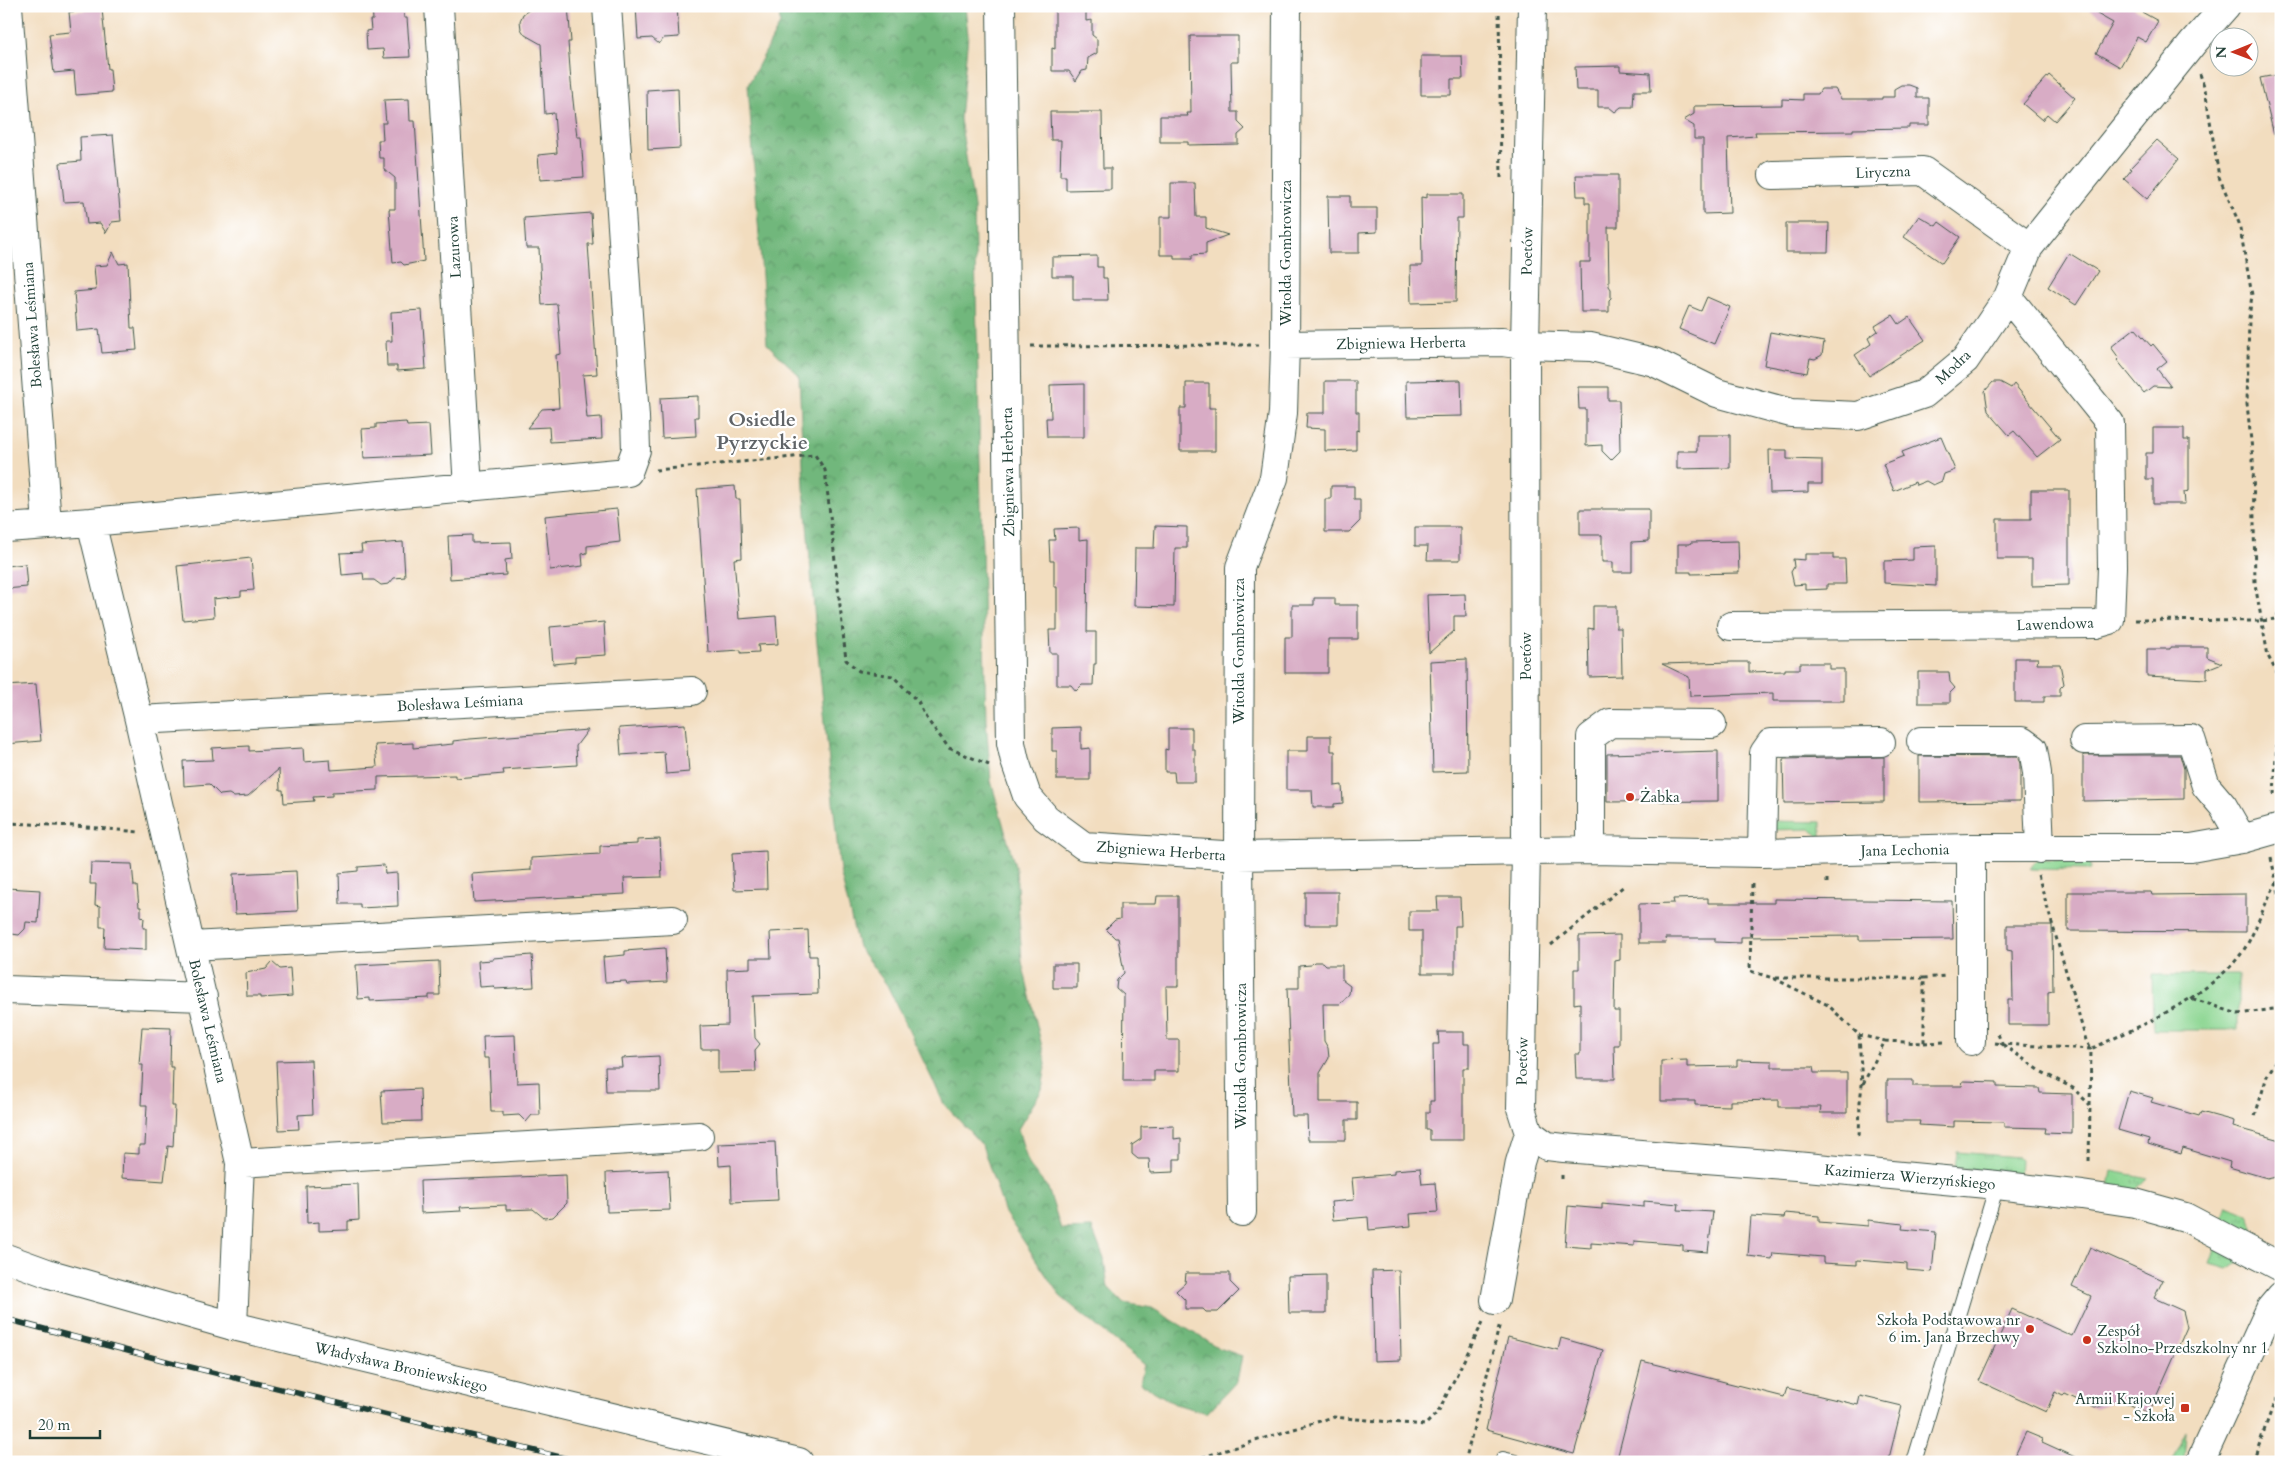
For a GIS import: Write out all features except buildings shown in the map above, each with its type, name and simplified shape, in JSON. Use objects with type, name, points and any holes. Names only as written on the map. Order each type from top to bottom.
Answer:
[{"type":"street","name":"Bolesława Leśmiana","points":[[8,6],[47,524]]},
{"type":"street","name":"Lazurowa","points":[[439,6],[468,488]]},
{"type":"street","points":[[6,528],[468,488],[628,472],[636,450],[635,417],[606,6]]},
{"type":"street","name":"Zbigniewa Herberta","points":[[1001,6],[1011,743],[1027,796],[1046,818],[1084,846],[1239,856],[1526,852]]},
{"type":"street","name":"Witolda Gombrowicza","points":[[1242,1212],[1239,856],[1240,567],[1274,478],[1283,414],[1287,6]]},
{"type":"street","name":"Poetów","points":[[1529,1133],[1521,1108],[1526,852],[1525,345],[1532,6]]},
{"type":"street","name":"Modra","points":[[1525,345],[1591,347],[1654,362],[1717,393],[1791,413],[1858,416],[1924,394],[1965,360],[2008,297],[2029,247],[2193,43],[2226,6]]},
{"type":"street","name":"Liryczna","points":[[1772,175],[1923,171],[2029,247]]},
{"type":"street","name":"Lawendowa","points":[[1731,626],[2086,624],[2110,620],[2112,567],[2110,423],[2008,297]]},
{"type":"street","name":"Zbigniewa Herberta","points":[[1285,345],[1502,342],[1525,345]]},
{"type":"street","name":"Bolesława Leśmiana","points":[[90,522],[139,720],[240,1163],[233,1326]]},
{"type":"street","name":"Bolesława Leśmiana","points":[[139,720],[692,691]]},
{"type":"street","points":[[1591,850],[1591,737],[1610,723],[1712,724]]},
{"type":"street","points":[[2084,740],[2191,739],[2206,786],[2223,806],[2242,839]]},
{"type":"street","points":[[1921,741],[2022,741],[2034,749],[2037,773],[2039,862]]},
{"type":"street","points":[[1762,853],[1764,753],[1771,743],[1881,742]]},
{"type":"street","name":"Jana Lechonia","points":[[1526,852],[1591,850],[1762,853],[1970,848],[2039,862],[2191,848],[2242,839],[2281,828]]},
{"type":"street","points":[[1970,848],[1971,1041]]},
{"type":"street","points":[[191,946],[673,920]]},
{"type":"street","points":[[6,990],[203,997]]},
{"type":"street","points":[[1497,1310],[1520,1162],[1529,1133]]},
{"type":"street","name":"Kazimierza Wierzyńskiego","points":[[1529,1133],[1547,1146],[1564,1148],[1796,1166],[1997,1185],[2135,1203],[2185,1217],[2281,1267]]},
{"type":"street","points":[[240,1163],[699,1136]]},
{"type":"street","name":"Władysława Broniewskiego","points":[[6,1258],[50,1274],[233,1326],[799,1462]]},
{"type":"street","points":[[2200,1462],[2270,1309],[2281,1296]]},
{"type":"lane","points":[[1914,1462],[1997,1185]]},
{"type":"path","points":[[1499,6],[1501,183]]},
{"type":"path","points":[[2197,66],[2205,89],[2219,177],[2239,222],[2252,295],[2249,318],[2247,404],[2253,459],[2255,584],[2268,656],[2281,679],[2274,795]]},
{"type":"path","points":[[1006,346],[1285,345]]},
{"type":"path","points":[[628,472],[815,455],[825,470],[846,660],[860,671],[894,676],[918,702],[926,718],[949,748],[1020,778]]},
{"type":"path","points":[[2110,620],[2262,621],[2275,619],[2281,609]]},
{"type":"path","points":[[6,823],[76,826],[165,834]]},
{"type":"path","points":[[2271,858],[2281,902]]},
{"type":"path","points":[[2039,862],[2086,1040],[2091,1049],[2089,1162]]},
{"type":"path","points":[[1752,884],[1750,971],[1773,978],[1828,1005],[1859,1035],[1886,1040],[1924,1043],[1971,1041],[2091,1049],[2153,1020],[2191,998],[2224,975],[2249,942],[2265,902],[2276,884]]},
{"type":"path","points":[[1548,947],[1624,886]]},
{"type":"path","points":[[1773,978],[1924,978],[1954,976],[1971,967]]},
{"type":"path","points":[[1924,978],[1924,1043]]},
{"type":"path","points":[[2191,998],[2238,1014],[2281,1008]]},
{"type":"path","points":[[1995,1027],[2002,1044],[2042,1072],[2072,1088],[2090,1105]]},
{"type":"path","points":[[1859,1035],[1862,1085],[1859,1138]]},
{"type":"path","points":[[1862,1085],[1886,1040]]},
{"type":"path","points":[[2255,1116],[2267,1076],[2281,1053]]},
{"type":"path","points":[[1187,1462],[1333,1417],[1425,1425],[1438,1412],[1497,1310]]},
{"type":"path","points":[[1465,1462],[1497,1310]]},
{"type":"path","points":[[2253,1462],[2274,1403],[2281,1392]]},
{"type":"green space","points":[[779,6],[965,6],[968,35],[960,119],[974,207],[986,720],[991,781],[1016,870],[1022,962],[1046,1064],[1042,1090],[1018,1129],[1029,1166],[1048,1188],[1061,1229],[1092,1228],[1104,1259],[1108,1287],[1124,1303],[1152,1308],[1219,1348],[1242,1356],[1237,1381],[1207,1413],[1175,1404],[1140,1383],[1144,1365],[1060,1296],[1005,1213],[982,1145],[944,1104],[887,985],[858,947],[840,871],[816,633],[804,488],[799,375],[767,344],[748,85],[780,24]]},
{"type":"green space","points":[[1771,821],[1821,822],[1821,839],[1811,829],[1771,830]]},
{"type":"green space","points":[[2037,859],[2089,860],[2090,870],[2030,869]]},
{"type":"green space","points":[[2152,975],[2238,975],[2238,1030],[2153,1030]]},
{"type":"green space","points":[[1957,1152],[2018,1157],[2020,1160],[2019,1173],[1955,1168]]},
{"type":"green space","points":[[2112,1171],[2148,1178],[2132,1193],[2109,1187]]},
{"type":"green space","points":[[2227,1206],[2248,1215],[2254,1227],[2254,1236],[2226,1222],[2223,1217]]},
{"type":"green space","points":[[2216,1248],[2240,1260],[2227,1269],[2210,1264]]},
{"type":"green space","points":[[2186,1431],[2184,1462],[2171,1462]]},
{"type":"railway","points":[[6,1319],[170,1362],[581,1462]]},
{"type":"place","name":"Żabka","points":[[1630,797]]},
{"type":"place","name":"Szkoła Podstawowa nr 6 im. Jana Brzechwy","points":[[2030,1329]]},
{"type":"place","name":"Zespół Szkolno-Przedszkolny nr 1","points":[[2087,1340]]},
{"type":"place","name":"Armii Krajowej - Szkoła","points":[[2185,1408]]},
{"type":"district","name":"Osiedle Pyrzyckie","points":[[762,430]]}]
